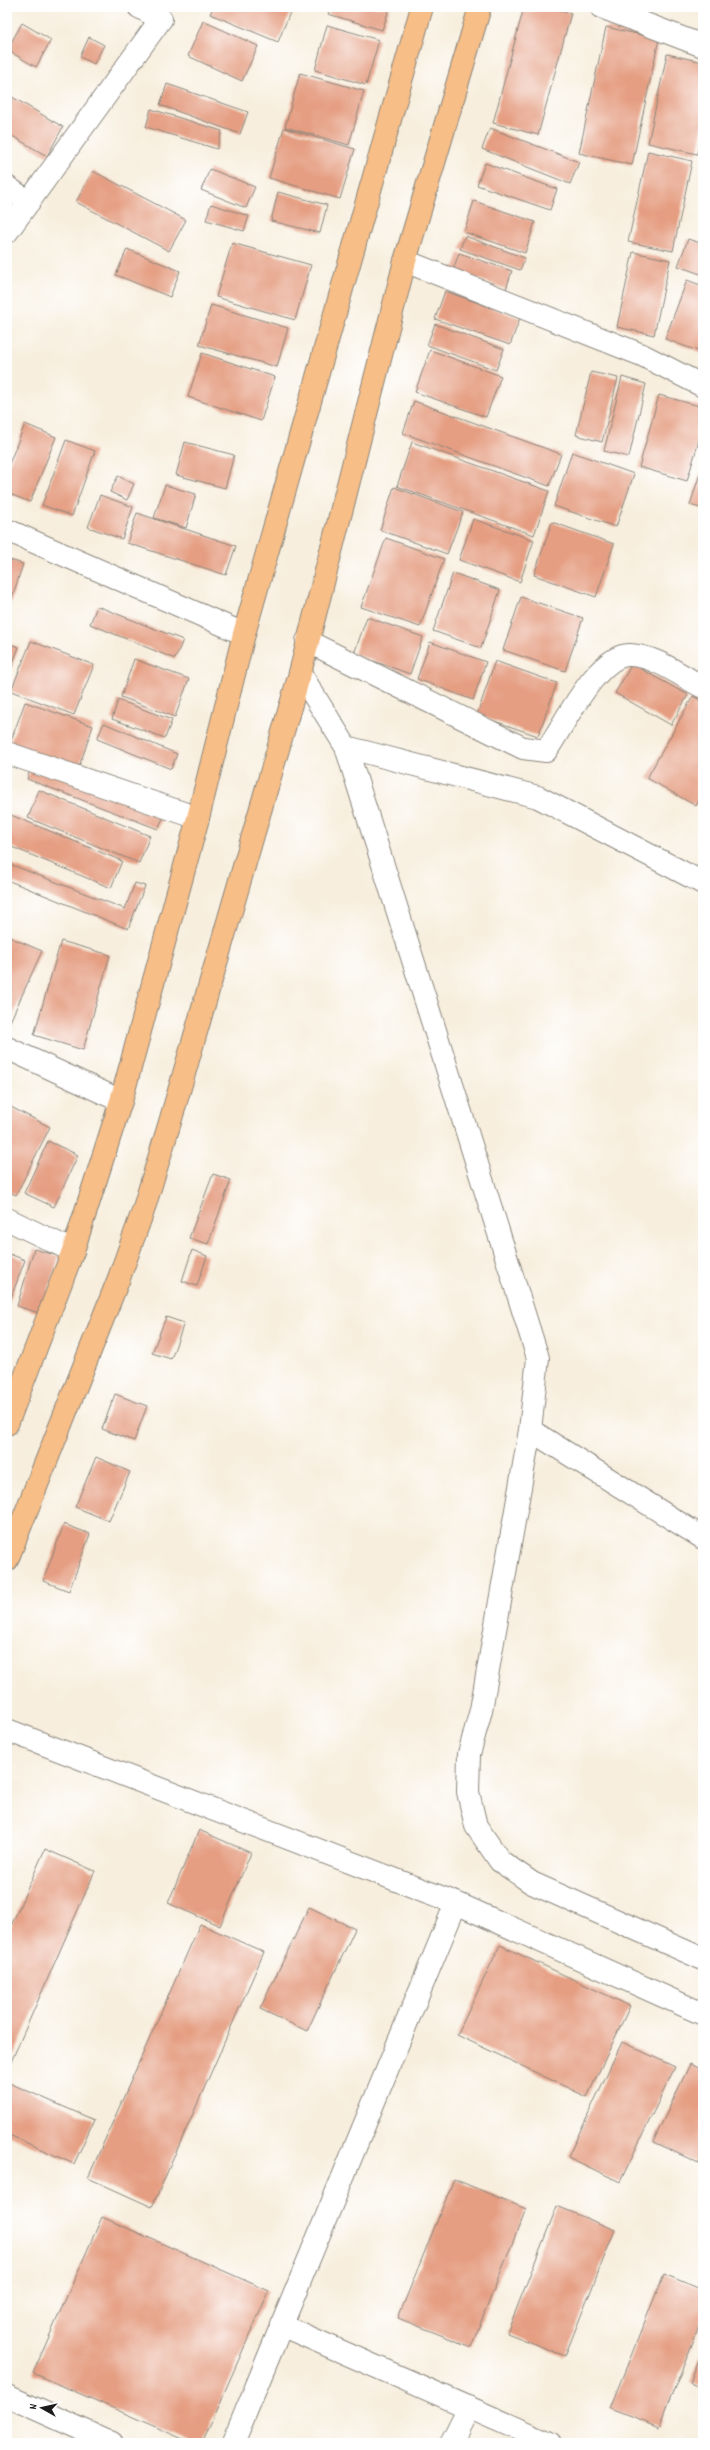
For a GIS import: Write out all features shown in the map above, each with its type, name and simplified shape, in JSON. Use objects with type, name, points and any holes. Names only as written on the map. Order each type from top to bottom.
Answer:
[{"type":"main road","points":[[7,1424],[73,1251],[121,1101],[198,818],[244,634],[422,7]]},
{"type":"main road","points":[[7,1560],[119,1278],[143,1211],[300,672],[405,261],[480,7]]},
{"type":"street","points":[[7,232],[161,19],[139,7]]},
{"type":"street","points":[[601,7],[703,46]]},
{"type":"street","points":[[7,187],[29,202]]},
{"type":"street","points":[[405,261],[642,355],[703,386]]},
{"type":"street","points":[[7,530],[244,634]]},
{"type":"street","points":[[307,641],[522,748],[546,751],[562,728],[577,698],[608,664],[629,655],[653,660],[703,687]]},
{"type":"street","points":[[300,672],[346,747],[538,1358],[530,1430],[481,1710],[469,1754],[468,1792],[476,1826],[500,1861],[532,1883],[703,1959]]},
{"type":"street","points":[[346,747],[538,797],[703,883]]},
{"type":"street","points":[[8,757],[198,818]]},
{"type":"street","points":[[7,1048],[121,1101]]},
{"type":"street","points":[[7,1219],[73,1251]]},
{"type":"street","points":[[530,1430],[703,1538]]},
{"type":"street","points":[[7,1730],[456,1903],[703,2014]]},
{"type":"street","points":[[233,2443],[280,2325],[456,1903]]},
{"type":"street","points":[[280,2325],[550,2443]]},
{"type":"street","points":[[7,2396],[112,2443]]},
{"type":"street","points":[[451,2443],[469,2407]]},
{"type":"building","points":[[213,7],[284,7],[291,10],[278,42],[210,14]]},
{"type":"building","points":[[331,7],[390,7],[382,30],[328,14]]},
{"type":"building","points":[[524,7],[549,7],[571,13],[538,135],[493,123]]},
{"type":"building","points":[[203,21],[258,46],[242,81],[188,56]]},
{"type":"building","points":[[22,23],[51,40],[36,67],[7,50]]},
{"type":"building","points":[[327,25],[379,40],[366,85],[315,70]]},
{"type":"building","points":[[606,27],[659,39],[632,165],[579,153]]},
{"type":"building","points":[[89,37],[104,45],[94,64],[80,57]]},
{"type":"building","points":[[667,54],[703,62],[703,125],[697,154],[648,143]]},
{"type":"building","points":[[300,73],[364,91],[349,145],[285,127]]},
{"type":"building","points":[[167,84],[248,112],[240,134],[160,105]]},
{"type":"building","points":[[7,94],[63,127],[47,156],[7,133]]},
{"type":"building","points":[[151,109],[222,131],[217,149],[146,127]]},
{"type":"building","points":[[284,128],[355,149],[340,199],[269,178]]},
{"type":"building","points":[[490,128],[579,162],[570,184],[482,149]]},
{"type":"building","points":[[648,151],[692,161],[673,251],[628,242]]},
{"type":"building","points":[[485,163],[557,189],[550,210],[477,185]]},
{"type":"building","points":[[210,169],[255,187],[246,208],[201,190]]},
{"type":"building","points":[[93,171],[186,220],[169,251],[76,202]]},
{"type":"building","points":[[278,192],[327,205],[320,233],[271,221]]},
{"type":"building","points":[[474,201],[535,222],[525,253],[464,232]]},
{"type":"building","points":[[7,203],[14,207],[7,219]]},
{"type":"building","points":[[211,204],[249,216],[244,231],[206,220]]},
{"type":"building","points":[[465,236],[525,258],[520,270],[460,249]]},
{"type":"building","points":[[688,239],[703,244],[703,275],[678,266]]},
{"type":"building","points":[[232,243],[311,265],[295,320],[216,297]]},
{"type":"building","points":[[127,249],[180,271],[170,297],[116,275]]},
{"type":"building","points":[[633,252],[670,260],[654,335],[617,327]]},
{"type":"building","points":[[459,253],[512,271],[506,289],[453,270]]},
{"type":"building","points":[[687,280],[703,286],[703,353],[665,339]]},
{"type":"building","points":[[445,291],[520,318],[510,345],[435,319]]},
{"type":"building","points":[[211,305],[288,328],[277,367],[199,345]]},
{"type":"building","points":[[435,324],[504,349],[496,370],[427,345]]},
{"type":"building","points":[[430,350],[501,376],[486,417],[415,392]]},
{"type":"building","points":[[202,353],[275,377],[261,421],[188,397]]},
{"type":"building","points":[[591,372],[618,378],[602,442],[576,435]]},
{"type":"building","points":[[622,377],[646,384],[629,457],[604,451]]},
{"type":"building","points":[[659,395],[703,407],[703,427],[687,481],[639,467]]},
{"type":"building","points":[[414,401],[561,454],[549,486],[403,433]]},
{"type":"building","points":[[25,424],[56,437],[30,502],[7,493],[7,469]]},
{"type":"building","points":[[66,440],[95,451],[72,516],[42,505]]},
{"type":"building","points":[[185,442],[234,455],[225,488],[176,475]]},
{"type":"building","points":[[412,442],[549,491],[534,535],[397,486]]},
{"type":"building","points":[[572,452],[634,474],[616,527],[554,506]]},
{"type":"building","points":[[703,464],[703,509],[690,505]]},
{"type":"building","points":[[118,476],[134,484],[127,500],[110,492]]},
{"type":"building","points":[[165,485],[196,494],[186,528],[154,518]]},
{"type":"building","points":[[394,487],[463,512],[447,554],[380,530]]},
{"type":"building","points":[[100,495],[133,507],[122,539],[88,527]]},
{"type":"building","points":[[137,513],[236,546],[226,575],[127,543]]},
{"type":"building","points":[[473,519],[534,540],[520,582],[459,560]]},
{"type":"building","points":[[552,522],[614,544],[596,597],[534,575]]},
{"type":"building","points":[[386,538],[444,559],[420,627],[361,607]]},
{"type":"building","points":[[7,559],[23,564],[7,613]]},
{"type":"building","points":[[453,573],[500,590],[481,648],[433,631]]},
{"type":"building","points":[[521,597],[583,618],[565,671],[503,650]]},
{"type":"building","points":[[97,606],[183,640],[175,659],[90,624]]},
{"type":"building","points":[[367,617],[423,637],[410,674],[354,654]]},
{"type":"building","points":[[31,641],[94,665],[74,715],[11,691]]},
{"type":"building","points":[[430,642],[486,662],[473,700],[417,679]]},
{"type":"building","points":[[7,643],[19,647],[7,679]]},
{"type":"building","points":[[134,659],[189,679],[175,717],[121,697]]},
{"type":"building","points":[[495,661],[557,683],[538,736],[477,715]]},
{"type":"building","points":[[632,664],[688,695],[671,725],[615,693]]},
{"type":"building","points":[[693,696],[703,702],[703,794],[696,806],[647,778]]},
{"type":"building","points":[[118,700],[172,720],[165,738],[112,719]]},
{"type":"building","points":[[25,702],[93,726],[78,770],[9,746]]},
{"type":"building","points":[[104,723],[177,754],[171,769],[97,739]]},
{"type":"building","points":[[32,765],[164,816],[158,829],[27,779]]},
{"type":"building","points":[[39,790],[150,836],[139,863],[28,818]]},
{"type":"building","points":[[11,815],[122,861],[111,888],[7,845],[7,824]]},
{"type":"building","points":[[7,863],[125,909],[135,883],[145,886],[128,929],[7,880]]},
{"type":"building","points":[[7,936],[42,951],[9,1024],[7,1023]]},
{"type":"building","points":[[61,941],[110,955],[83,1050],[34,1035]]},
{"type":"building","points":[[7,1105],[50,1127],[16,1195],[7,1191]]},
{"type":"building","points":[[48,1141],[78,1155],[54,1207],[24,1193]]},
{"type":"building","points":[[213,1174],[231,1180],[208,1244],[189,1238]]},
{"type":"building","points":[[34,1249],[59,1256],[42,1314],[17,1306]]},
{"type":"building","points":[[192,1250],[207,1256],[197,1286],[182,1281]]},
{"type":"building","points":[[7,1253],[25,1260],[7,1308]]},
{"type":"building","points":[[166,1317],[184,1323],[171,1359],[152,1353]]},
{"type":"building","points":[[115,1394],[147,1406],[134,1441],[102,1429]]},
{"type":"building","points":[[96,1457],[130,1472],[109,1521],[75,1507]]},
{"type":"building","points":[[64,1524],[90,1534],[69,1591],[43,1581]]},
{"type":"building","points":[[199,1830],[251,1853],[220,1926],[168,1903]]},
{"type":"building","points":[[45,1849],[95,1871],[7,2071],[7,1935]]},
{"type":"building","points":[[309,1907],[355,1929],[307,2031],[260,2009]]},
{"type":"building","points":[[200,1924],[264,1952],[152,2207],[88,2178]]},
{"type":"building","points":[[500,1945],[630,2006],[587,2097],[457,2035]]},
{"type":"building","points":[[622,2042],[675,2067],[620,2182],[568,2157]]},
{"type":"building","points":[[690,2064],[703,2071],[703,2165],[653,2142]]},
{"type":"building","points":[[7,2082],[94,2120],[74,2164],[7,2134]]},
{"type":"building","points":[[454,2179],[526,2209],[471,2347],[398,2318]]},
{"type":"building","points":[[557,2206],[615,2230],[565,2356],[507,2333]]},
{"type":"building","points":[[102,2217],[269,2291],[202,2443],[192,2443],[33,2373]]},
{"type":"building","points":[[664,2274],[703,2290],[703,2317],[659,2427],[610,2408]]},
{"type":"building","points":[[703,2350],[703,2389],[690,2383]]}]
